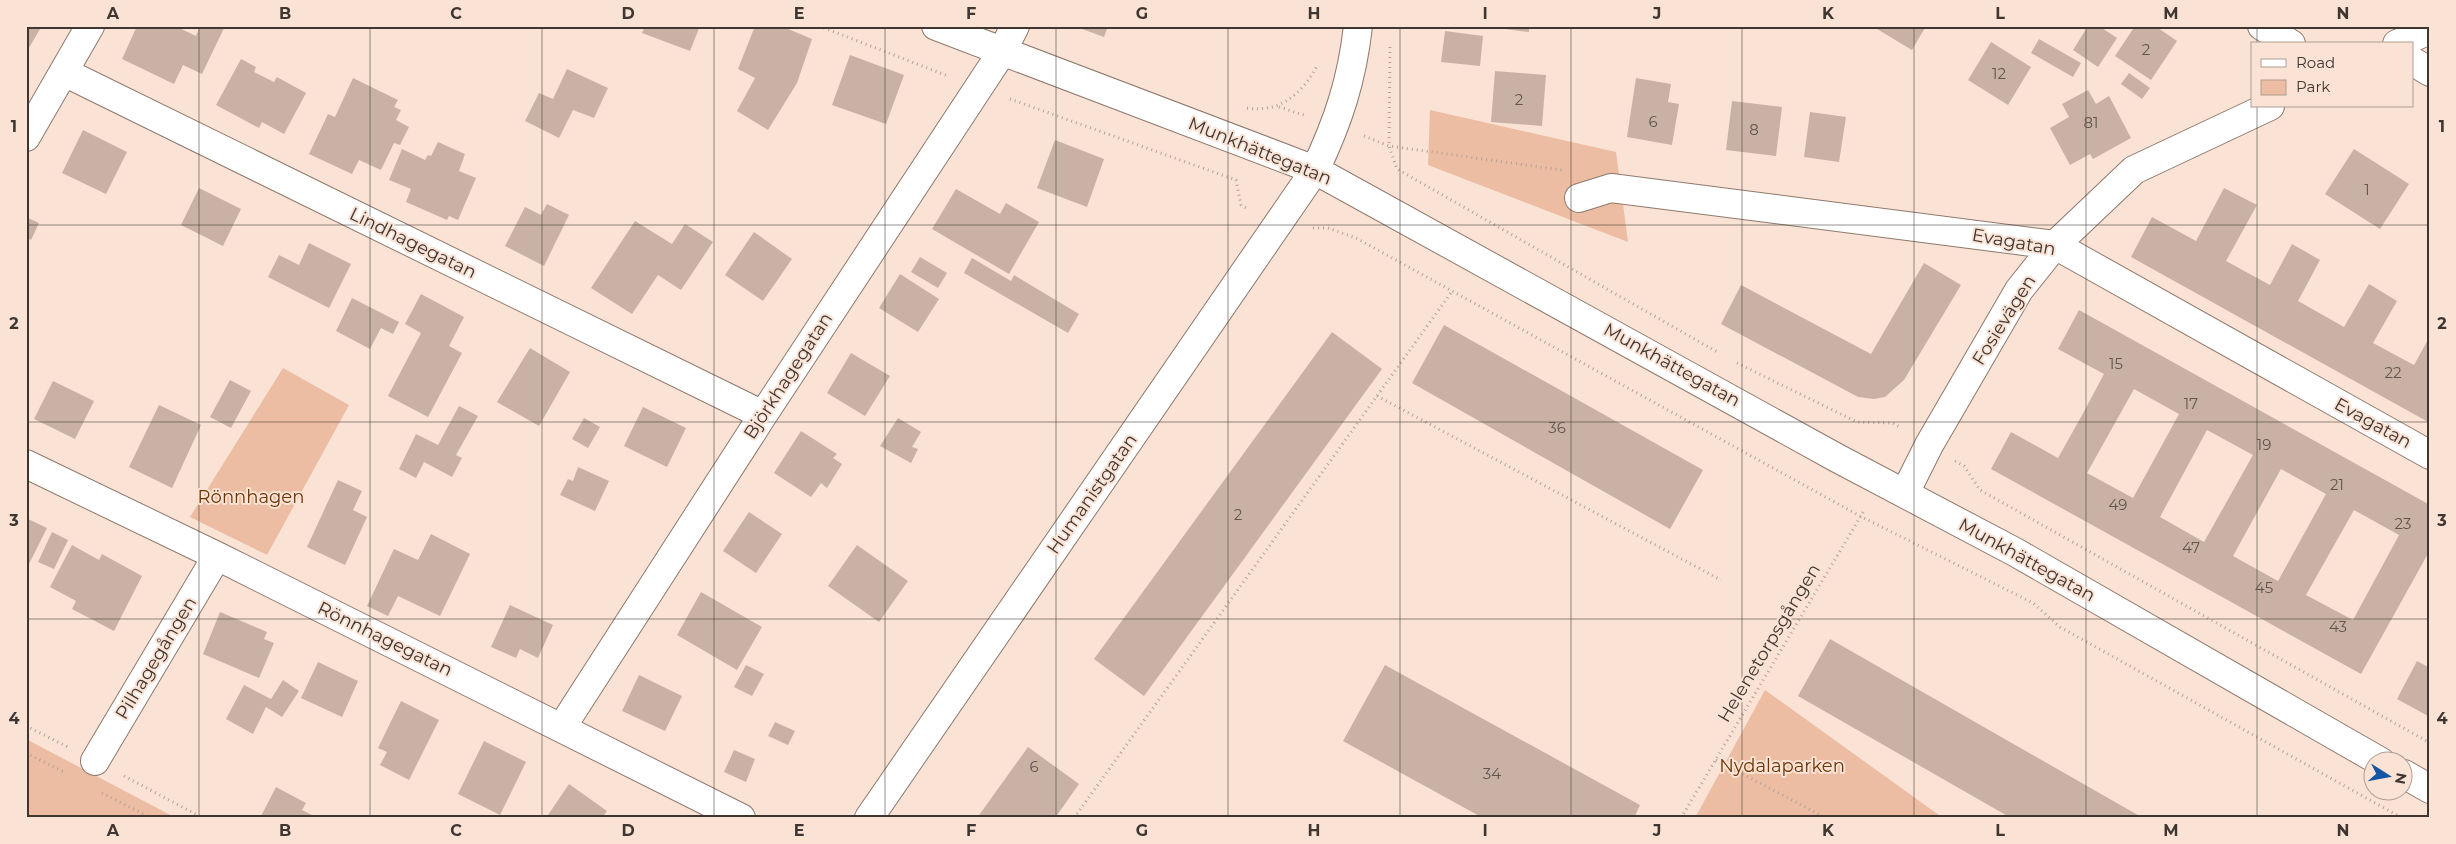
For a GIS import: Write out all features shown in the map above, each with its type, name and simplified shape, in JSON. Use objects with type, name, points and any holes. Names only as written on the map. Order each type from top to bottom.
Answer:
[{"type":"street","points":[[26,137],[90,26]]},
{"type":"street","name":"Munkhättegatan","points":[[936,26],[1315,170],[1893,488],[2015,552],[2364,752]]},
{"type":"street","name":"Björkhagegatan","points":[[562,727],[763,415],[979,88],[1002,52],[1014,26]]},
{"type":"street","name":"Humanistgatan","points":[[869,818],[1315,170],[1336,126],[1355,56],[1358,26]]},
{"type":"street","points":[[2262,26],[2288,42]]},
{"type":"street","points":[[2402,42],[2430,30]]},
{"type":"street","points":[[2414,62],[2430,72]]},
{"type":"street","name":"Lindhagegatan","points":[[64,72],[763,415]]},
{"type":"street","name":"Fosievägen","points":[[1893,488],[1929,445],[2019,290],[2055,245],[2134,170],[2266,108]]},
{"type":"street","name":"Evagatan","points":[[1579,198],[1611,188],[2055,245],[2430,455]]},
{"type":"street","name":"Rönnhagegatan","points":[[26,464],[217,556],[742,818]]},
{"type":"street","name":"Pilhagegången","points":[[95,761],[217,556]]},
{"type":"street","points":[[2414,779],[2430,788]]},
{"type":"path","points":[[819,26],[979,88],[1236,180],[1241,205],[1296,236],[1308,228],[1328,228],[1356,238],[1860,516],[2033,603],[2060,627],[2402,818]]},
{"type":"path","points":[[1390,44],[1389,146],[1397,169],[1725,356]]},
{"type":"path","points":[[1278,107],[1308,84],[1319,58]]},
{"type":"path","points":[[1244,107],[1278,107],[1389,146],[1575,172],[1579,198]]},
{"type":"path","points":[[1074,818],[1452,290]]},
{"type":"path","points":[[1733,361],[1857,422],[1892,423],[1964,466],[1980,490],[2430,742]]},
{"type":"path","points":[[1377,396],[1721,580]]},
{"type":"path","name":"Helenetorpsgången","points":[[1681,818],[1860,516],[1893,488]]},
{"type":"path","points":[[1716,760],[1826,818]]},
{"type":"green space","points":[[1430,110],[1616,152],[1628,242],[1428,165]]},
{"type":"green space","name":"Rönnhagen","points":[[283,368],[349,405],[267,555],[190,517]]},
{"type":"green space","name":"Nydalaparken","points":[[1765,690],[1943,818],[1695,818]]},
{"type":"green space","points":[[26,739],[176,818],[26,818]]},
{"type":"building","points":[[26,26],[40,29],[26,53]]},
{"type":"building","points":[[137,26],[175,26],[196,36],[200,26],[225,26],[202,74],[183,65],[174,84],[122,59]]},
{"type":"building","points":[[645,26],[700,26],[690,51],[642,33]]},
{"type":"building","points":[[755,26],[781,26],[812,39],[797,83],[768,130],[737,111],[755,78],[738,69]]},
{"type":"building","points":[[1074,26],[1108,26],[1104,37]]},
{"type":"building","points":[[1497,26],[1529,26],[1529,32],[1497,28]]},
{"type":"building","points":[[1872,26],[1926,26],[1912,50]]},
{"type":"building","points":[[2088,26],[2099,26],[2117,38],[2098,67],[2073,50]]},
{"type":"building","points":[[2135,26],[2155,26],[2177,41],[2151,80],[2115,56]]},
{"type":"building","points":[[1445,31],[1483,36],[1480,66],[1441,62]]},
{"type":"building","points":[[2039,39],[2081,63],[2073,77],[2031,53]]},
{"type":"building","points":[[1991,42],[2031,67],[2008,105],[1968,80]]},
{"type":"building","points":[[850,55],[904,75],[886,124],[832,105]]},
{"type":"building","points":[[241,59],[256,67],[254,72],[274,82],[277,77],[306,93],[284,134],[262,122],[259,128],[216,105]]},
{"type":"building","points":[[567,69],[608,88],[594,118],[573,110],[559,138],[525,121],[539,93],[553,99]]},
{"type":"building","points":[[1495,71],[1546,75],[1542,126],[1491,122]]},
{"type":"building","points":[[2129,73],[2150,88],[2142,99],[2121,84]]},
{"type":"building","points":[[353,78],[398,100],[394,107],[401,110],[396,120],[409,127],[400,145],[394,143],[381,170],[359,160],[352,174],[309,154],[328,114],[335,117]]},
{"type":"building","points":[[1636,78],[1671,84],[1668,102],[1679,104],[1672,145],[1627,137]]},
{"type":"building","points":[[2088,90],[2096,104],[2109,96],[2131,138],[2093,159],[2090,154],[2070,165],[2050,128],[2069,117],[2062,104]]},
{"type":"building","points":[[1732,101],[1782,107],[1776,156],[1726,150]]},
{"type":"building","points":[[1810,112],[1846,117],[1839,162],[1804,157]]},
{"type":"building","points":[[83,130],[127,152],[106,194],[62,173]]},
{"type":"building","points":[[1055,140],[1104,159],[1087,207],[1037,188]]},
{"type":"building","points":[[438,142],[465,154],[459,171],[476,178],[458,220],[449,216],[447,220],[406,202],[411,189],[389,180],[402,149],[425,160],[428,155],[431,156]]},
{"type":"building","points":[[2354,149],[2409,184],[2380,229],[2325,194]]},
{"type":"building","points":[[199,188],[241,209],[223,246],[181,225]]},
{"type":"building","points":[[2224,188],[2257,205],[2226,261],[2270,285],[2292,244],[2320,260],[2298,301],[2344,327],[2369,284],[2397,301],[2373,343],[2414,365],[2430,336],[2430,423],[2131,257],[2152,217],[2196,241]]},
{"type":"building","points":[[956,189],[1000,214],[1006,203],[1039,222],[1009,274],[932,229]]},
{"type":"building","points":[[547,204],[569,215],[544,266],[505,246],[525,207],[541,215]]},
{"type":"building","points":[[26,217],[39,223],[31,240],[26,237]]},
{"type":"building","points":[[635,221],[672,244],[685,224],[713,242],[681,290],[658,275],[632,314],[591,288]]},
{"type":"building","points":[[754,232],[792,259],[763,301],[725,275]]},
{"type":"building","points":[[309,243],[351,264],[329,308],[268,277],[279,255],[299,265]]},
{"type":"building","points":[[920,257],[947,273],[938,288],[911,272]]},
{"type":"building","points":[[972,258],[1011,281],[1014,275],[1079,314],[1068,333],[964,273]]},
{"type":"building","points":[[1924,263],[1961,285],[1904,380],[1885,397],[1874,399],[1858,397],[1721,324],[1741,285],[1871,354]]},
{"type":"building","points":[[900,274],[939,299],[918,332],[879,308]]},
{"type":"building","points":[[421,294],[464,317],[449,346],[462,353],[428,417],[388,396],[421,333],[405,324]]},
{"type":"building","points":[[352,298],[399,322],[393,334],[381,328],[370,349],[336,331]]},
{"type":"building","points":[[2079,310],[2430,505],[2430,550],[2361,674],[1991,469],[2011,432],[2058,458],[2081,417],[2104,374],[2058,349]],"holes":[[[2134,389],[2179,414],[2133,498],[2087,473]],[[2207,430],[2253,455],[2204,542],[2160,517]],[[2281,469],[2326,494],[2278,581],[2233,556]],[[2354,510],[2399,535],[2353,620],[2306,595]]]},
{"type":"building","points":[[1444,325],[1703,470],[1670,529],[1412,383]]},
{"type":"building","points":[[1332,332],[1382,369],[1144,696],[1094,659]]},
{"type":"building","points":[[530,348],[570,372],[539,426],[497,402]]},
{"type":"building","points":[[851,353],[890,376],[865,416],[827,393]]},
{"type":"building","points":[[230,380],[251,391],[231,428],[210,417]]},
{"type":"building","points":[[53,381],[94,401],[75,439],[34,419]]},
{"type":"building","points":[[159,405],[201,425],[172,488],[129,467]]},
{"type":"building","points":[[459,406],[478,416],[456,455],[462,458],[452,477],[424,462],[416,478],[399,469],[416,434],[438,445]]},
{"type":"building","points":[[643,407],[686,428],[667,467],[624,446]]},
{"type":"building","points":[[584,418],[600,427],[588,448],[572,439]]},
{"type":"building","points":[[898,418],[921,432],[912,447],[918,449],[911,463],[880,446]]},
{"type":"building","points":[[801,431],[837,454],[833,458],[842,464],[827,488],[821,483],[811,497],[774,473]]},
{"type":"building","points":[[578,467],[609,481],[595,511],[560,495],[568,479],[573,481]]},
{"type":"building","points":[[338,480],[362,491],[353,510],[367,517],[345,565],[307,547]]},
{"type":"building","points":[[749,512],[782,534],[756,573],[723,551]]},
{"type":"building","points":[[26,518],[47,528],[29,564],[26,562]]},
{"type":"building","points":[[52,532],[68,540],[54,569],[38,562]]},
{"type":"building","points":[[431,534],[470,554],[440,616],[398,596],[388,616],[367,606],[394,549],[418,560]]},
{"type":"building","points":[[72,545],[99,560],[102,554],[142,576],[114,631],[72,609],[76,601],[50,587]]},
{"type":"building","points":[[857,545],[908,581],[879,622],[828,586]]},
{"type":"building","points":[[701,592],[762,627],[737,670],[677,635]]},
{"type":"building","points":[[510,605],[553,625],[538,658],[520,649],[516,658],[491,647]]},
{"type":"building","points":[[220,612],[267,632],[264,639],[274,643],[259,678],[203,654]]},
{"type":"building","points":[[1830,639],[2143,818],[2011,818],[1798,696]]},
{"type":"building","points":[[2417,661],[2430,668],[2430,717],[2397,699]]},
{"type":"building","points":[[318,662],[358,681],[342,717],[301,698]]},
{"type":"building","points":[[746,665],[764,674],[752,696],[734,687]]},
{"type":"building","points":[[1385,665],[1640,805],[1634,818],[1483,818],[1343,741]]},
{"type":"building","points":[[639,675],[682,696],[665,731],[622,711]]},
{"type":"building","points":[[283,680],[299,691],[282,717],[266,707],[253,734],[226,719],[244,685],[271,699]]},
{"type":"building","points":[[401,701],[439,720],[409,780],[380,765],[387,752],[378,748]]},
{"type":"building","points":[[775,722],[795,731],[788,745],[768,736]]},
{"type":"building","points":[[484,741],[526,762],[500,815],[458,794]]},
{"type":"building","points":[[1028,747],[1079,784],[1055,818],[977,818]]},
{"type":"building","points":[[734,750],[755,759],[746,782],[724,772]]},
{"type":"building","points":[[569,784],[607,811],[602,818],[546,818]]},
{"type":"building","points":[[276,787],[306,803],[302,810],[318,818],[260,818]]}]
